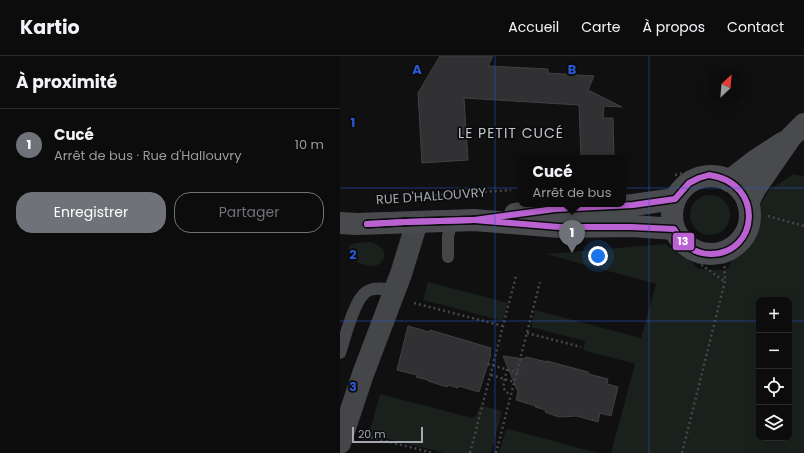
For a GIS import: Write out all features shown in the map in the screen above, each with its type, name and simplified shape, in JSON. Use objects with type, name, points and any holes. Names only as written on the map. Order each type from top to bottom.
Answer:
[{"type":"main road","points":[[729,181],[798,131]]},
{"type":"main road","points":[[749,208],[743,194],[729,181],[709,175],[698,178],[680,191],[675,199],[672,214],[674,229],[686,246],[694,251],[709,254],[724,252],[733,248],[740,241],[747,228],[749,208],[755,189],[798,131]]},
{"type":"main road","name":"RUE D'HALLOUVRY","points":[[626,205],[675,199]]},
{"type":"main road","name":"RUE D'HALLOUVRY","points":[[474,220],[555,208],[581,207]]},
{"type":"main road","name":"RUE D'HALLOUVRY","points":[[340,223],[357,224],[474,220],[560,227],[634,226],[674,229]]},
{"type":"street","points":[[342,437],[363,374],[401,274],[417,222]]},
{"type":"lane","points":[[441,221],[450,228],[448,236],[448,257]]},
{"type":"lane","points":[[340,352],[358,300],[367,291],[383,288],[393,294]]},
{"type":"path","name":"RUE D'HALLOUVRY","points":[[406,197],[513,190]]},
{"type":"path","points":[[749,208],[762,214],[804,226]]},
{"type":"path","points":[[682,453],[725,281],[724,252]]},
{"type":"path","points":[[470,453],[516,276]]},
{"type":"path","points":[[496,453],[540,282]]},
{"type":"path","points":[[393,294],[503,326]]},
{"type":"path","points":[[527,333],[581,347]]},
{"type":"path","points":[[488,364],[522,374]]},
{"type":"path","points":[[507,369],[502,387],[511,395]]},
{"type":"path","points":[[490,375],[514,382]]},
{"type":"path","points":[[342,437],[433,453]]},
{"type":"shaded area","points":[[794,174],[804,177],[804,453],[611,453],[635,364],[583,350],[585,341],[531,327],[535,310],[641,338],[656,284],[546,254],[665,244],[692,262],[699,269],[726,270],[752,228],[754,215],[769,190]]},
{"type":"shaded area","points":[[714,195],[721,198],[727,204],[730,215],[729,223],[721,232],[714,235],[706,235],[699,232],[691,223],[690,211],[693,204],[702,196]]},
{"type":"shaded area","points":[[370,242],[383,249],[384,258],[380,263],[374,266],[358,263],[352,258],[349,252],[350,245]]},
{"type":"shaded area","points":[[428,282],[508,303],[503,321],[423,300]]},
{"type":"shaded area","points":[[380,394],[472,418],[476,416],[480,405],[502,411],[491,453],[445,453],[369,434]]},
{"type":"shaded area","points":[[506,429],[508,429],[598,453],[499,453]]},
{"type":"building","points":[[440,56],[493,56],[488,66],[548,69],[548,73],[594,76],[588,90],[622,107],[604,106],[603,118],[613,118],[614,155],[581,155],[579,105],[464,98],[468,160],[422,163],[418,93]]},
{"type":"building","points":[[408,326],[429,332],[430,330],[491,348],[491,354],[479,392],[459,386],[458,388],[448,385],[447,387],[416,377],[417,375],[397,370]]},
{"type":"building","points":[[503,356],[525,359],[526,357],[547,361],[608,379],[607,384],[618,387],[611,416],[600,413],[598,422],[577,416],[559,417],[545,412],[546,410],[535,407],[536,406],[516,400],[518,392]]},
{"type":"transit line","name":"13","points":[[594,207],[555,209],[474,220],[559,227],[631,227],[674,229],[684,243],[693,250],[704,254],[726,251],[738,243],[746,232],[749,218],[747,204],[740,191],[727,181],[709,175]]},
{"type":"transit line","name":"13","points":[[626,205],[675,199],[689,183],[709,175]]},
{"type":"transit line","name":"13","points":[[405,222],[474,220]]},
{"type":"transit line","name":"13","points":[[405,222],[474,220]]},
{"type":"transit line","name":"13","points":[[367,224],[405,222]]},
{"type":"transit line","name":"13","points":[[367,224],[405,222]]},
{"type":"place","name":"Cucé","points":[[572,253]]},
{"type":"district","name":"LE PETIT CUCÉ","points":[[511,133]]}]
